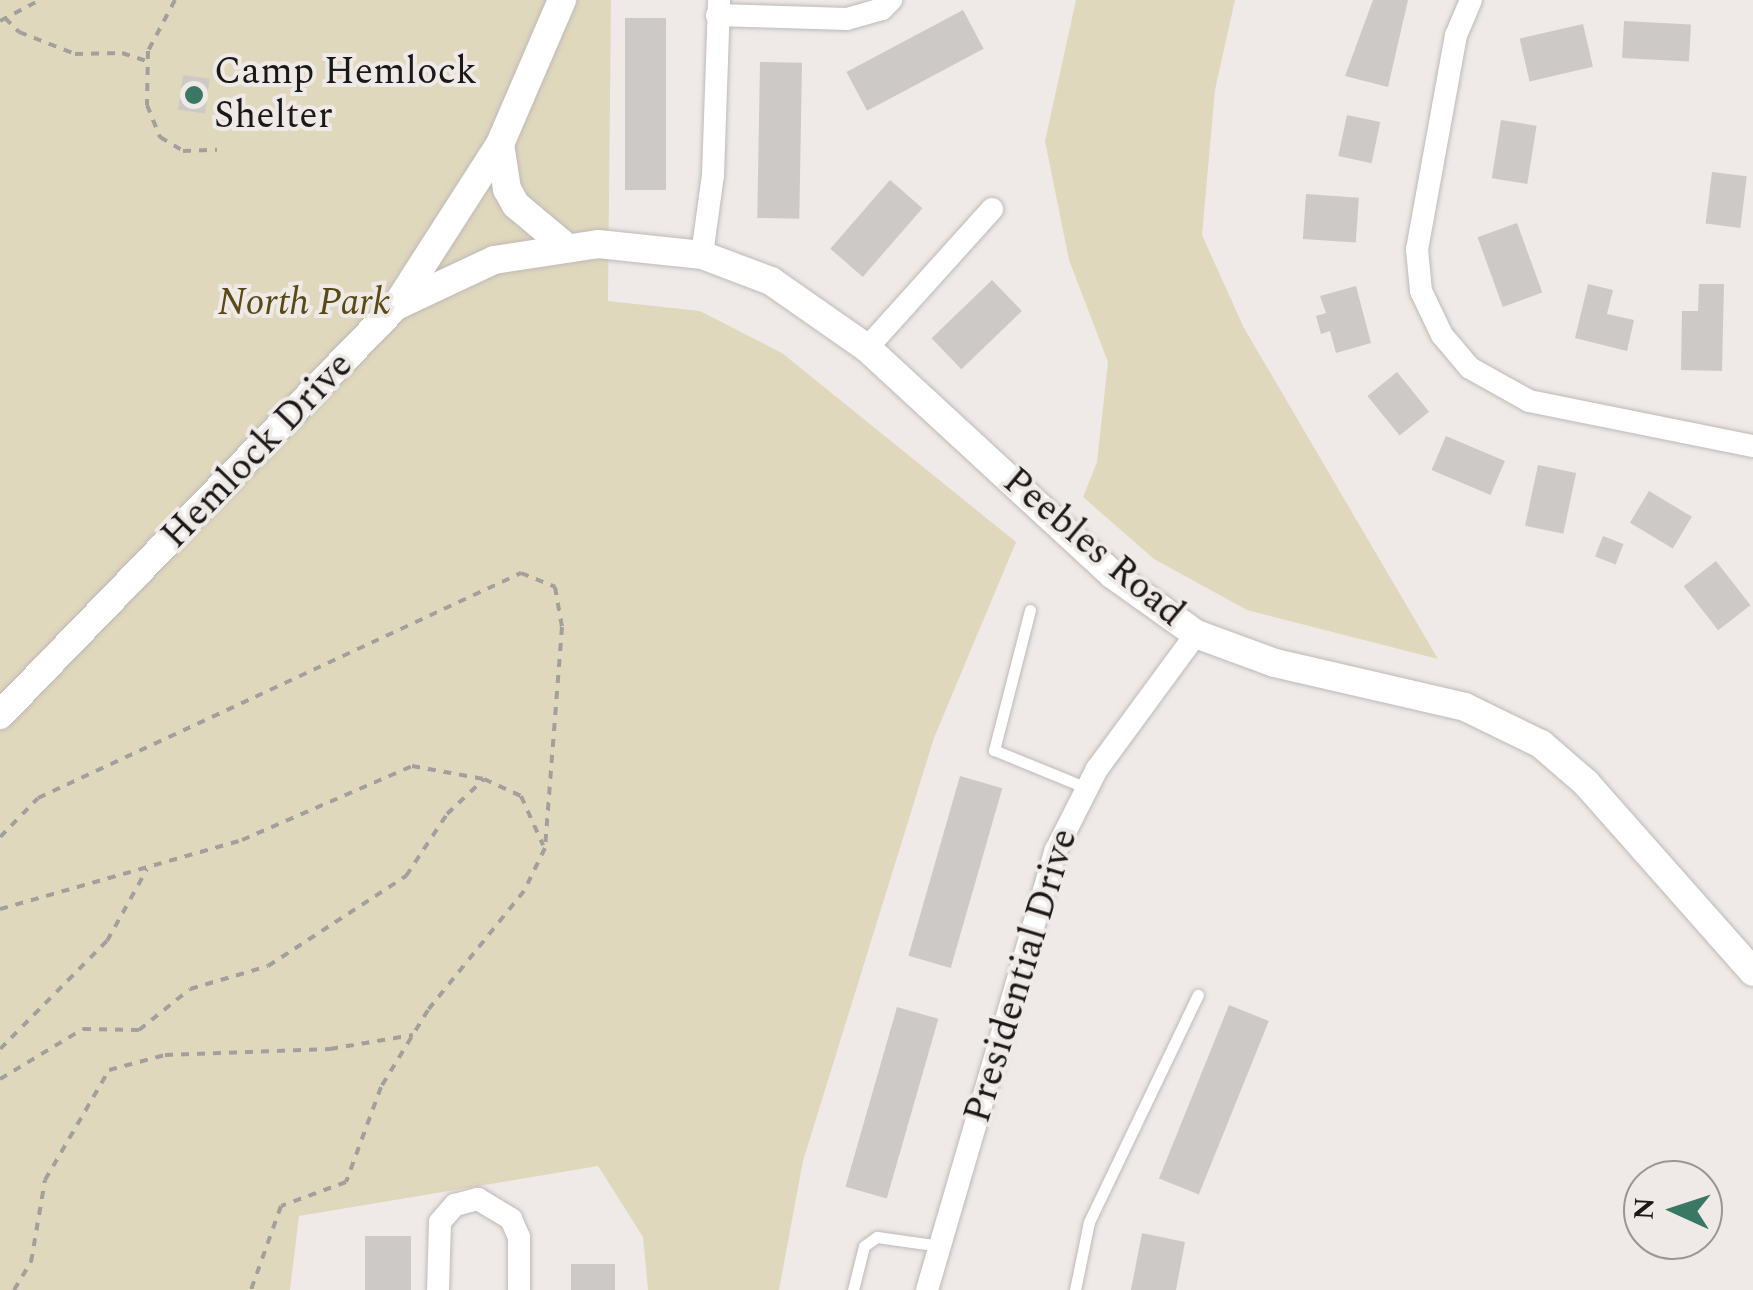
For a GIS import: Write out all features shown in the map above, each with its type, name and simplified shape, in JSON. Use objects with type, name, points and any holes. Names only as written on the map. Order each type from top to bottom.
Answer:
[{"type":"street","name":"Hemlock Drive","points":[[0,715],[396,306],[500,144],[562,0]]},
{"type":"street","points":[[702,255],[713,175],[718,8],[847,20],[866,16],[890,0]]},
{"type":"street","points":[[1471,0],[1456,35],[1417,249],[1421,292],[1442,335],[1470,368],[1529,401],[1753,446]]},
{"type":"street","points":[[500,144],[507,189],[516,205],[565,246]]},
{"type":"street","points":[[866,348],[992,209]]},
{"type":"street","name":"Peebles Road","points":[[396,306],[494,260],[565,246],[662,247],[702,255],[770,281],[866,348],[1112,574],[1196,634],[1275,663],[1466,707],[1518,730],[1586,783],[1753,972]]},
{"type":"street","name":"Presidential Drive","points":[[927,1290],[1033,916],[1087,788],[1196,634]]},
{"type":"street","points":[[438,1290],[440,1222],[454,1205],[478,1199],[511,1219],[519,1238],[519,1290]]},
{"type":"lane","points":[[1030,610],[994,750],[1087,788]]},
{"type":"lane","points":[[1076,1290],[1089,1222],[1198,995]]},
{"type":"lane","points":[[854,1290],[864,1246],[877,1237],[940,1246]]},
{"type":"path","points":[[40,0],[2,20],[19,32],[74,54],[122,53],[146,61]]},
{"type":"path","points":[[175,0],[146,61],[147,106],[160,137],[183,151],[217,150]]},
{"type":"path","points":[[0,837],[38,798],[521,572],[555,587],[562,627],[545,848],[524,891],[413,1035],[370,1108],[346,1182],[280,1206],[252,1290]]},
{"type":"path","points":[[0,909],[242,840],[412,766],[484,779],[521,796],[545,848]]},
{"type":"path","points":[[0,1079],[82,1028],[138,1030],[190,988],[268,966],[406,876],[448,814],[484,779]]},
{"type":"path","points":[[0,1050],[106,941],[148,868]]},
{"type":"path","points":[[14,1290],[31,1262],[46,1180],[109,1070],[165,1054],[330,1049],[413,1035]]},
{"type":"green space","name":"North Park","points":[[0,0],[611,0],[608,301],[700,311],[782,353],[1016,542],[934,738],[803,1161],[779,1290],[648,1290],[643,1237],[598,1166],[299,1216],[290,1290],[0,1290]]},
{"type":"green space","points":[[1076,0],[1235,0],[1215,90],[1202,235],[1244,328],[1438,659],[1247,610],[1154,559],[1083,497],[1097,462],[1108,362],[1069,260],[1045,141]]},
{"type":"building","points":[[1373,0],[1408,0],[1388,87],[1345,76]]},
{"type":"building","points":[[963,10],[984,49],[867,111],[846,72]]},
{"type":"building","points":[[625,18],[666,18],[666,190],[625,190]]},
{"type":"building","points":[[1624,21],[1691,25],[1689,61],[1622,58]]},
{"type":"building","points":[[1583,24],[1593,67],[1530,81],[1520,39]]},
{"type":"building","points":[[760,62],[802,63],[799,219],[757,218]]},
{"type":"building","name":"Camp Hemlock Shelter","points":[[183,75],[210,79],[205,113],[178,110]]},
{"type":"building","points":[[1347,115],[1380,122],[1372,163],[1338,156]]},
{"type":"building","points":[[1501,120],[1537,126],[1527,184],[1492,178]]},
{"type":"building","points":[[1712,172],[1747,176],[1740,228],[1706,224]]},
{"type":"building","points":[[890,180],[922,208],[863,277],[830,249]]},
{"type":"building","points":[[1306,194],[1359,198],[1356,243],[1303,239]]},
{"type":"building","points":[[1517,223],[1542,293],[1503,307],[1478,237]]},
{"type":"building","points":[[992,280],[1022,311],[961,369],[932,338]]},
{"type":"building","points":[[1588,284],[1613,290],[1607,314],[1634,320],[1627,351],[1575,338]]},
{"type":"building","points":[[1699,284],[1724,284],[1722,371],[1681,370],[1682,311],[1698,311]]},
{"type":"building","points":[[1356,286],[1371,343],[1336,353],[1330,331],[1321,334],[1316,316],[1326,313],[1320,296]]},
{"type":"building","points":[[1397,372],[1429,412],[1400,436],[1367,396]]},
{"type":"building","points":[[1446,436],[1505,461],[1490,495],[1432,470]]},
{"type":"building","points":[[1538,465],[1576,473],[1563,534],[1525,526]]},
{"type":"building","points":[[1649,491],[1692,517],[1673,548],[1630,523]]},
{"type":"building","points":[[1603,536],[1624,544],[1616,564],[1595,557]]},
{"type":"building","points":[[1716,561],[1750,605],[1718,630],[1684,586]]},
{"type":"building","points":[[960,776],[1002,788],[951,968],[908,956]]},
{"type":"building","points":[[1229,1005],[1269,1021],[1199,1194],[1159,1178]]},
{"type":"building","points":[[897,1007],[938,1019],[887,1199],[845,1187]]},
{"type":"building","points":[[1142,1233],[1185,1242],[1176,1290],[1131,1290]]},
{"type":"building","points":[[365,1236],[411,1236],[411,1290],[365,1290]]},
{"type":"building","points":[[571,1264],[615,1264],[615,1290],[571,1290]]},
{"type":"place","name":"Camp Hemlock Shelter","points":[[194,95]]}]
